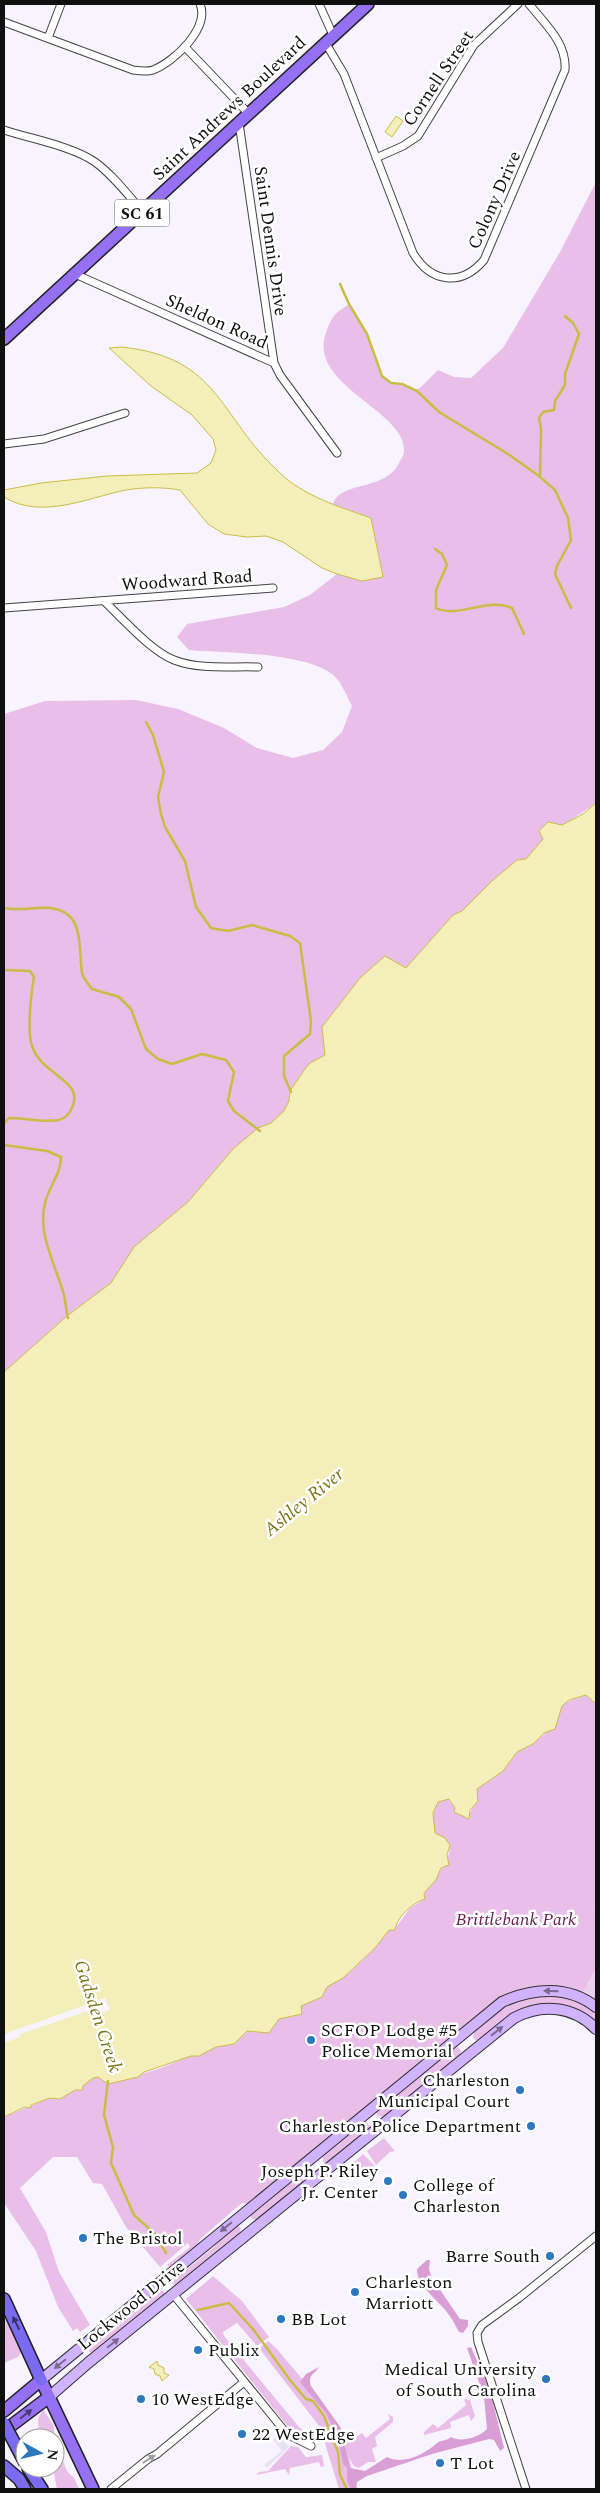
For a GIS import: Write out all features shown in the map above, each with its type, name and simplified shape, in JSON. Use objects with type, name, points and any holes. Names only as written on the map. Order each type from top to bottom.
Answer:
[{"type":"highway","points":[[4,2299],[41,2380]]},
{"type":"highway","points":[[4,2423],[15,2444]]},
{"type":"highway","points":[[4,2466],[19,2479],[25,2489]]},
{"type":"highway","points":[[35,2478],[42,2489]]},
{"type":"main road","name":"Saint Andrews Boulevard","points":[[4,339],[368,4]]},
{"type":"main road","name":"Lockwood Drive","points":[[4,2411],[502,2002],[530,1992],[566,1992],[584,1999],[596,2007]]},
{"type":"main road","name":"Lockwood Drive","points":[[4,2431],[49,2397],[88,2362],[514,2018],[536,2009],[556,2008],[568,2011],[591,2024],[596,2029]]},
{"type":"main road","points":[[461,2035],[473,2050]]},
{"type":"main road","points":[[368,2112],[379,2126]]},
{"type":"main road","points":[[307,2162],[318,2176]]},
{"type":"main road","points":[[241,2215],[252,2229]]},
{"type":"main road","points":[[162,2280],[173,2294]]},
{"type":"main road","points":[[78,2350],[88,2362]]},
{"type":"main road","points":[[41,2380],[93,2489]]},
{"type":"street","points":[[48,38],[61,4]]},
{"type":"street","points":[[4,22],[134,70],[147,72],[156,69],[184,48],[200,28],[203,18],[200,4]]},
{"type":"street","name":"Colony Drive","points":[[319,4],[323,12],[329,39],[407,239],[419,264],[437,276],[451,279],[475,271],[489,251],[565,70],[565,52],[529,4]]},
{"type":"street","points":[[323,12],[325,4]]},
{"type":"street","name":"Cornell Street","points":[[376,158],[403,146],[418,136],[474,45],[518,4]]},
{"type":"street","points":[[184,48],[248,114]]},
{"type":"street","name":"Saint Dennis Drive","points":[[238,124],[274,363]]},
{"type":"street","points":[[4,131],[79,154],[93,161],[104,170],[143,212]]},
{"type":"street","name":"Sheldon Road","points":[[75,274],[274,363],[280,375],[337,453]]},
{"type":"street","points":[[4,444],[44,439],[125,413]]},
{"type":"street","name":"Woodward Road","points":[[4,608],[272,588]]},
{"type":"street","name":"Woodward Road","points":[[104,601],[149,643],[172,660],[197,666],[258,667]]},
{"type":"street","points":[[526,2489],[478,2342],[477,2333],[484,2323],[519,2298],[596,2236]]},
{"type":"street","points":[[173,2294],[287,2434],[311,2446]]},
{"type":"street","points":[[111,2489],[244,2382]]},
{"type":"green space","points":[[596,182],[596,803],[543,839],[526,859],[517,860],[492,881],[462,911],[453,915],[406,968],[385,957],[360,978],[322,1027],[325,1055],[305,1069],[290,1091],[289,1101],[284,1111],[271,1123],[258,1128],[233,1149],[188,1202],[134,1247],[111,1283],[67,1316],[4,1372],[4,714],[45,701],[136,700],[178,709],[224,728],[257,748],[293,758],[323,750],[342,732],[352,706],[337,679],[326,670],[289,659],[245,653],[189,650],[177,637],[187,624],[284,607],[310,595],[337,574],[362,581],[383,576],[371,518],[333,504],[345,492],[375,482],[394,471],[404,450],[400,436],[390,422],[343,382],[330,368],[324,351],[326,333],[332,319],[349,304],[367,334],[382,376],[391,383],[402,384],[413,390],[420,388],[438,370],[454,377],[471,378],[503,348],[560,252]]},
{"type":"green space","name":"Brittlebank Park","points":[[586,1695],[596,1704],[596,1905],[594,1906],[596,1909],[596,1969],[582,1994],[523,1990],[249,2204],[242,2203],[170,2268],[167,2265],[190,2247],[188,2243],[160,2267],[126,2227],[102,2184],[93,2183],[77,2157],[53,2157],[20,2188],[46,2232],[59,2272],[90,2325],[80,2332],[77,2328],[73,2331],[58,2307],[36,2251],[4,2203],[4,2117],[50,2098],[82,2090],[83,2086],[92,2078],[98,2077],[108,2084],[158,2069],[191,2056],[199,2056],[216,2047],[233,2044],[248,2031],[266,2031],[280,2018],[286,2016],[293,2017],[301,2006],[322,1997],[327,1987],[349,1973],[370,1953],[389,1930],[397,1926],[410,1908],[425,1899],[425,1892],[446,1865],[450,1849],[436,1834],[432,1820],[434,1810],[439,1802],[443,1799],[448,1799],[455,1808],[454,1812],[470,1813],[478,1798],[477,1789],[503,1771],[517,1752],[537,1740],[557,1724],[559,1710],[565,1703]]},
{"type":"green space","points":[[551,1994],[574,1999],[596,2011],[596,2023],[578,2012],[562,2006],[548,2004],[522,2011],[480,2040],[475,2040],[473,2037],[475,2030],[514,2001]]},
{"type":"green space","points":[[458,2047],[461,2051],[460,2056],[383,2117],[377,2116],[376,2111],[451,2049]]},
{"type":"green space","points":[[365,2121],[370,2126],[368,2131],[324,2164],[322,2155]]},
{"type":"green space","points":[[384,2138],[395,2151],[390,2152],[376,2165],[367,2151]]},
{"type":"green space","points":[[363,2154],[375,2166],[359,2173],[352,2164]]},
{"type":"green space","points":[[295,2176],[301,2176],[304,2182],[257,2220],[252,2219],[250,2214]]},
{"type":"green space","points":[[238,2226],[241,2228],[240,2234],[177,2286],[173,2284],[174,2280],[214,2247],[233,2227]]},
{"type":"green space","points":[[213,2276],[242,2301],[269,2337],[257,2346],[237,2323],[223,2332],[224,2336],[303,2430],[303,2436],[289,2428],[186,2299]]},
{"type":"green space","points":[[160,2291],[164,2291],[164,2296],[93,2353],[88,2351]]},
{"type":"green space","points":[[4,2312],[22,2351],[18,2357],[4,2363]]},
{"type":"green space","points":[[268,2341],[303,2380],[343,2434],[349,2431],[355,2438],[362,2433],[366,2438],[390,2419],[388,2414],[393,2417],[393,2422],[375,2437],[377,2446],[372,2449],[376,2462],[368,2462],[359,2468],[354,2466],[349,2458],[357,2489],[339,2489],[323,2437],[312,2437],[312,2431],[319,2426],[259,2348]]},
{"type":"green space","points":[[464,2399],[470,2400],[475,2416],[471,2421],[469,2415],[450,2422],[451,2428],[424,2435],[424,2432],[433,2424],[438,2428],[466,2405]]},
{"type":"green space","points":[[43,2409],[54,2428],[38,2428],[38,2419]]},
{"type":"green space","points":[[291,2446],[298,2447],[306,2457],[322,2455],[324,2466],[321,2467],[319,2462],[290,2468],[289,2475],[285,2469],[256,2475],[259,2472],[268,2471]]},
{"type":"green space","points":[[65,2466],[79,2489],[57,2489],[55,2478],[65,2478]]},
{"type":"shaded area","points":[[596,1969],[596,2002],[582,1994]]},
{"type":"shaded area","points":[[427,2260],[430,2260],[429,2269],[432,2278],[460,2319],[468,2320],[468,2326],[463,2333],[459,2332],[452,2319],[420,2280],[417,2269]]},
{"type":"shaded area","points":[[471,2347],[490,2390],[504,2448],[500,2451],[494,2440],[489,2439],[432,2454],[367,2476],[357,2482],[356,2489],[351,2489],[347,2481],[347,2468],[343,2464],[338,2439],[326,2413],[300,2382],[306,2374],[319,2367],[310,2379],[311,2386],[341,2428],[350,2468],[365,2471],[387,2457],[400,2460],[407,2459],[427,2451],[439,2442],[451,2437],[455,2439],[470,2438],[487,2429],[484,2397],[479,2390],[480,2385],[467,2348]]},
{"type":"shaded area","points":[[278,2435],[289,2447],[267,2468],[264,2465],[282,2451],[273,2439]]},
{"type":"water","points":[[396,116],[403,121],[392,137],[385,132]]},
{"type":"water","points":[[121,347],[154,353],[179,363],[198,376],[214,392],[259,451],[279,472],[299,488],[322,500],[371,518],[383,577],[362,581],[322,568],[283,542],[266,536],[247,537],[224,534],[208,524],[180,490],[160,488],[133,489],[80,502],[49,507],[33,507],[18,504],[4,497],[4,490],[41,483],[107,476],[197,473],[211,463],[216,450],[213,439],[192,415],[151,386],[109,348]]},
{"type":"water","name":"Ashley River","points":[[596,803],[596,1704],[586,1695],[569,1700],[562,1706],[555,1729],[544,1733],[533,1744],[517,1752],[503,1771],[477,1789],[478,1801],[470,1810],[469,1819],[454,1812],[455,1808],[449,1799],[438,1802],[433,1813],[435,1833],[445,1838],[450,1845],[447,1855],[449,1865],[441,1868],[436,1880],[424,1893],[425,1899],[406,1911],[396,1925],[395,1930],[389,1930],[376,1947],[343,1978],[327,1987],[322,1997],[301,2006],[302,2014],[279,2019],[269,2033],[247,2031],[234,2044],[216,2047],[199,2056],[191,2056],[144,2072],[138,2077],[108,2084],[98,2077],[93,2078],[83,2086],[82,2090],[75,2090],[60,2099],[50,2098],[31,2105],[31,2108],[25,2107],[4,2117],[4,1372],[67,1316],[111,1283],[134,1247],[188,1202],[233,1149],[258,1128],[271,1123],[284,1111],[289,1101],[290,1091],[305,1069],[310,1063],[325,1055],[322,1027],[360,978],[385,956],[406,968],[453,915],[462,911],[492,881],[517,860],[526,859],[543,839],[539,831],[548,822],[562,825],[583,814]]},
{"type":"water","points":[[157,2361],[158,2365],[164,2368],[164,2373],[169,2375],[162,2381],[160,2376],[155,2374],[154,2369],[149,2367]]},
{"type":"pier","points":[[105,1998],[110,2010],[92,2017],[88,2011],[20,2034],[20,2037],[4,2043],[4,2034]]},
{"type":"waterway","points":[[340,284],[349,304],[367,334],[382,376],[391,383],[402,384],[417,391],[439,412],[508,454],[555,490],[568,518],[571,540],[557,566],[555,574],[571,608]]},
{"type":"waterway","points":[[540,475],[541,429],[539,418],[543,412],[554,410],[555,401],[565,385],[565,374],[579,334],[573,323],[565,316]]},
{"type":"waterway","points":[[435,549],[442,554],[447,565],[436,590],[436,608],[444,611],[453,611],[502,605],[512,608],[524,634]]},
{"type":"waterway","points":[[146,722],[153,735],[164,772],[158,797],[161,814],[165,827],[185,861],[196,907],[211,928],[228,931],[252,925],[290,936],[300,943],[311,1021],[310,1034],[284,1056],[284,1076],[291,1092]]},
{"type":"waterway","points":[[4,908],[50,908],[62,911],[70,916],[78,933],[83,975],[92,989],[119,997],[131,1009],[146,1049],[158,1059],[172,1064],[202,1054],[226,1060],[234,1072],[228,1101],[234,1111],[260,1131]]},
{"type":"waterway","points":[[4,970],[30,971],[34,977],[30,1022],[32,1046],[44,1065],[71,1088],[74,1097],[70,1111],[59,1120],[9,1118],[4,1124]]},
{"type":"waterway","points":[[4,1145],[47,1151],[61,1157],[57,1175],[45,1203],[43,1226],[48,1250],[64,1295],[68,1318]]},
{"type":"waterway","name":"Gadsden Creek","points":[[108,2081],[104,2115],[113,2147],[111,2163],[134,2215],[155,2234],[166,2253]]},
{"type":"waterway","name":"Gadsden Creek","points":[[198,2310],[229,2303],[253,2329],[306,2399],[313,2401],[324,2416],[338,2452],[340,2475],[347,2489]]},
{"type":"place","name":"SCFOP Lodge #5 Police Memorial","points":[[311,2040]]},
{"type":"place","name":"Charleston Municipal Court","points":[[520,2090]]},
{"type":"place","name":"Charleston Police Department","points":[[531,2126]]},
{"type":"place","name":"Joseph P. Riley Jr. Center","points":[[388,2181]]},
{"type":"place","name":"College of Charleston","points":[[403,2195]]},
{"type":"place","name":"The Bristol","points":[[83,2238]]},
{"type":"place","name":"Barre South","points":[[550,2256]]},
{"type":"place","name":"Charleston Marriott","points":[[355,2292]]},
{"type":"place","name":"BB Lot","points":[[281,2319]]},
{"type":"place","name":"Publix","points":[[198,2350]]},
{"type":"place","name":"Medical University of South Carolina","points":[[546,2379]]},
{"type":"place","name":"10 WestEdge","points":[[141,2399]]},
{"type":"place","name":"22 WestEdge","points":[[242,2434]]},
{"type":"place","name":"T Lot","points":[[440,2463]]}]
